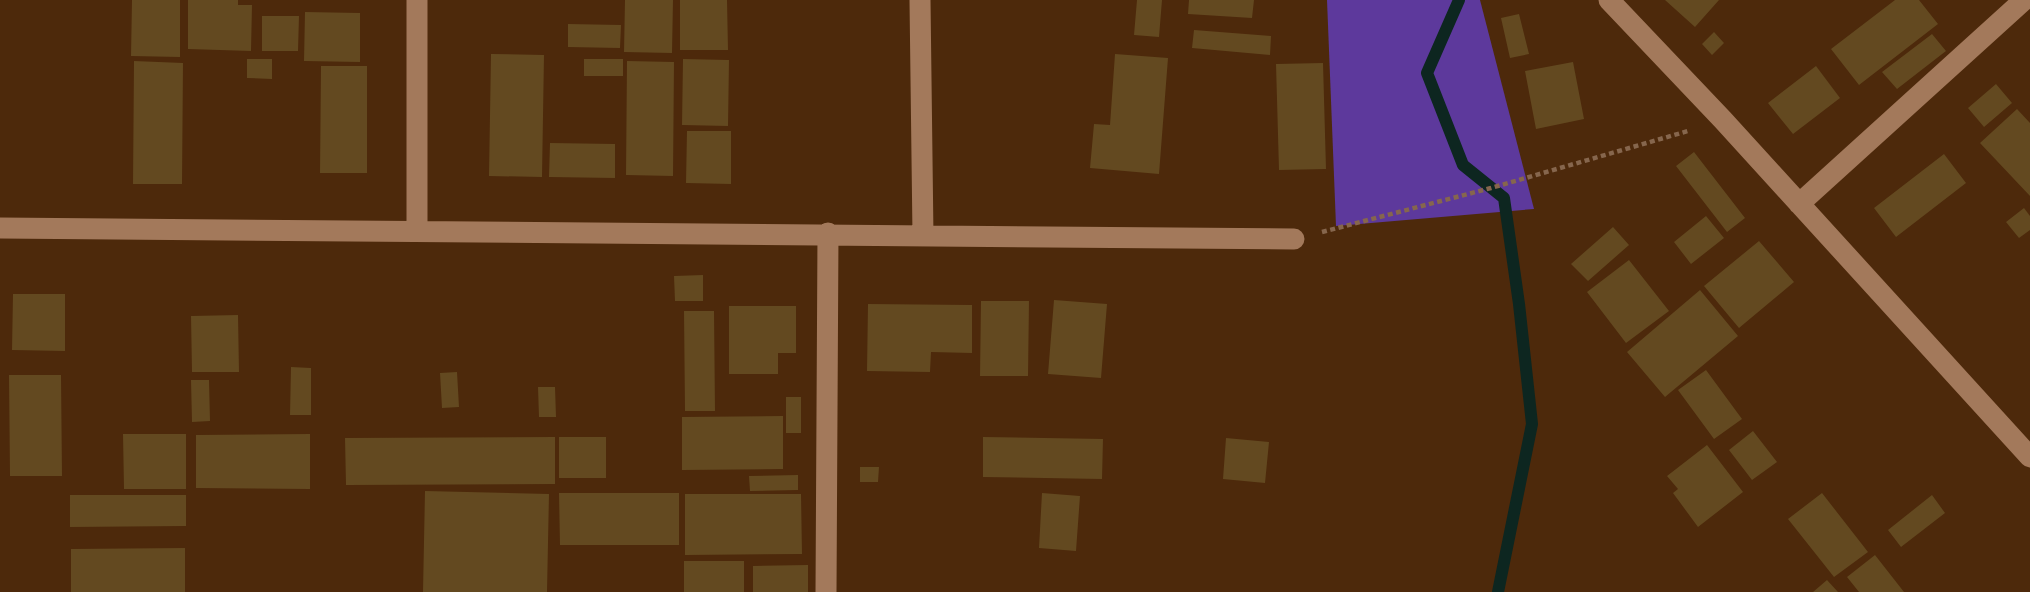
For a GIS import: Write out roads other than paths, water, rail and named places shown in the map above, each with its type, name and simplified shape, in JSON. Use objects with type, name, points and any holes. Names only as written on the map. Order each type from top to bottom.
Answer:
[{"type":"street","points":[[416,231],[417,0]]},
{"type":"street","points":[[920,0],[923,236]]},
{"type":"street","points":[[1609,0],[1723,120],[2030,457]]},
{"type":"street","points":[[1799,204],[2024,0]]},
{"type":"street","points":[[0,228],[1294,239]]},
{"type":"street","points":[[826,592],[828,233]]},
{"type":"waterway","points":[[1459,0],[1427,73],[1463,165],[1504,198],[1532,424],[1498,592]]}]
